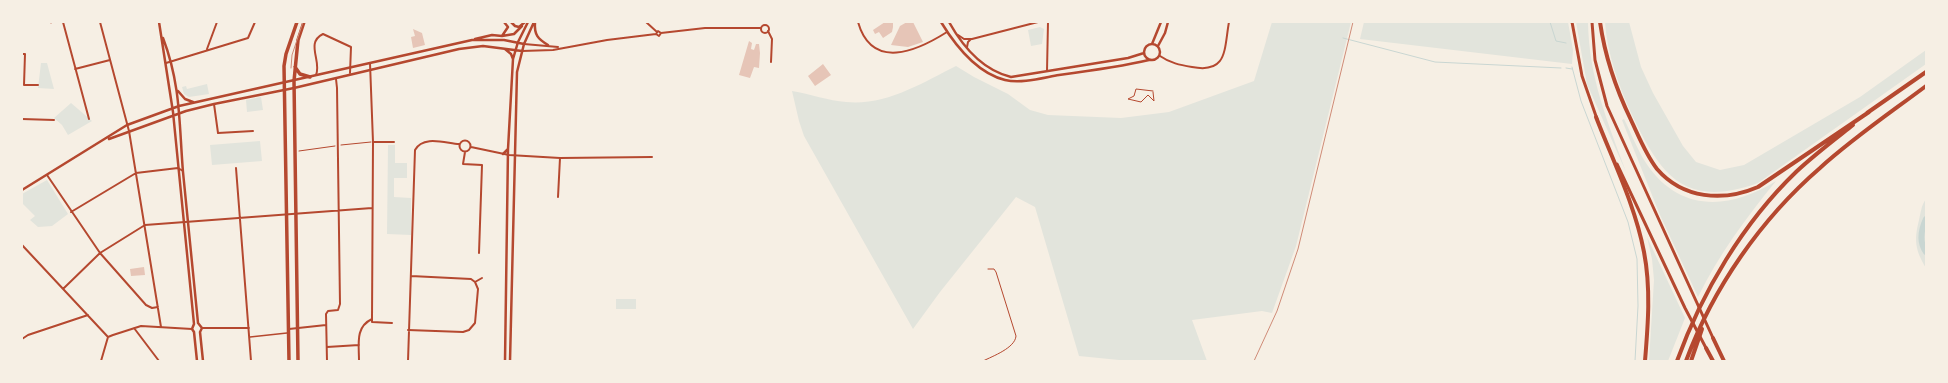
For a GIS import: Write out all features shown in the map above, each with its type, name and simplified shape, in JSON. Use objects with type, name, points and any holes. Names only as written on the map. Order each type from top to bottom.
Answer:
[{"type":"highway","points":[[1600,22],[1612,77],[1649,157],[1666,177],[1692,192],[1704,195],[1727,196],[1740,194],[1758,187],[1926,72]]},
{"type":"highway","points":[[1686,361],[1707,314],[1740,260],[1763,227],[1786,200],[1832,157],[1926,86]]},
{"type":"highway","points":[[1676,361],[1691,326],[1719,273],[1735,246],[1768,202],[1807,162],[1869,112]]},
{"type":"highway","points":[[1596,117],[1633,213],[1644,252],[1648,297],[1645,361]]},
{"type":"highway","points":[[1691,361],[1707,314]]},
{"type":"highway","points":[[1713,338],[1724,361]]},
{"type":"highway","points":[[1706,348],[1713,361]]},
{"type":"main road","points":[[289,361],[285,60],[297,22]]},
{"type":"main road","points":[[298,361],[294,214],[294,81],[298,40],[304,22]]},
{"type":"main road","points":[[1572,22],[1582,76],[1596,117],[1685,308],[1706,348]]},
{"type":"main road","points":[[1592,22],[1595,60],[1607,106],[1713,338]]},
{"type":"main road","points":[[295,67],[300,74],[310,77]]},
{"type":"street","points":[[63,22],[89,119]]},
{"type":"street","points":[[100,22],[129,131],[161,327]]},
{"type":"street","points":[[159,22],[173,115],[194,324],[192,329]]},
{"type":"street","points":[[207,50],[217,22]]},
{"type":"street","points":[[166,63],[248,38],[255,22]]},
{"type":"street","points":[[502,36],[508,27],[504,22]]},
{"type":"street","points":[[511,22],[515,26],[522,26]]},
{"type":"street","points":[[22,190],[127,125],[172,108],[316,76],[350,66],[487,36],[514,34],[525,22]]},
{"type":"street","points":[[505,360],[508,149],[513,59],[518,42],[528,22]]},
{"type":"street","points":[[510,361],[517,72],[524,44],[534,22]]},
{"type":"street","points":[[534,22],[534,31],[537,38],[548,45]]},
{"type":"street","points":[[646,22],[657,33]]},
{"type":"street","points":[[760,22],[764,33],[768,32]]},
{"type":"street","points":[[858,22],[861,32],[866,40],[882,51],[891,53],[902,53],[922,46],[947,32]]},
{"type":"street","points":[[941,22],[964,54],[993,76],[1005,80],[1017,81],[1048,77],[1128,65],[1148,60],[1156,60],[1160,56],[1161,51],[1158,46],[1152,44]]},
{"type":"street","points":[[949,22],[972,55],[986,67],[999,74],[1011,77],[1128,58],[1144,53]]},
{"type":"street","points":[[958,35],[964,39],[972,39],[1038,22]]},
{"type":"street","points":[[1048,22],[1048,71]]},
{"type":"street","points":[[1148,60],[1144,53],[1145,48],[1152,44],[1161,22]]},
{"type":"street","points":[[1158,46],[1165,33],[1168,22]]},
{"type":"street","points":[[1160,56],[1175,64],[1204,69],[1213,68],[1222,57],[1229,22]]},
{"type":"street","points":[[101,142],[173,115],[214,104],[294,88],[370,68],[471,46],[499,47],[522,51],[552,50],[657,33],[660,31],[661,33],[705,28],[768,26],[768,32],[772,39],[771,62]]},
{"type":"street","points":[[161,32],[172,61],[178,90],[183,171],[198,323],[202,328]]},
{"type":"street","points":[[316,76],[318,67],[314,48],[317,39],[324,34],[351,47],[350,73]]},
{"type":"street","points":[[967,48],[968,42],[972,39]]},
{"type":"street","points":[[472,40],[504,40],[524,44],[548,45],[559,48]]},
{"type":"street","points":[[499,47],[509,51],[513,59]]},
{"type":"street","points":[[22,54],[25,54],[23,85],[38,85]]},
{"type":"street","points":[[75,68],[110,60]]},
{"type":"street","points":[[370,62],[373,142],[372,322],[392,323]]},
{"type":"street","points":[[327,361],[326,324],[328,311],[338,310],[340,307],[337,88],[335,77]]},
{"type":"street","points":[[178,90],[185,99],[195,102]]},
{"type":"street","points":[[214,104],[218,133],[253,131]]},
{"type":"street","points":[[22,119],[54,120]]},
{"type":"street","points":[[408,361],[415,150],[419,144],[425,140],[459,144],[463,141],[467,141],[471,147],[503,154],[538,157],[652,157]]},
{"type":"street","points":[[373,142],[394,142]]},
{"type":"street","points":[[459,144],[460,150],[465,152]]},
{"type":"street","points":[[471,147],[465,152],[463,164],[482,165],[479,253]]},
{"type":"street","points":[[503,154],[508,149]]},
{"type":"street","points":[[558,197],[560,158]]},
{"type":"street","points":[[71,212],[136,174],[178,168],[183,171]]},
{"type":"street","points":[[236,168],[251,361]]},
{"type":"street","points":[[47,175],[100,253],[146,305],[152,308],[158,307]]},
{"type":"street","points":[[64,288],[100,253],[145,225],[372,208]]},
{"type":"street","points":[[22,245],[108,336]]},
{"type":"street","points":[[408,330],[463,332],[469,330],[475,322],[478,289],[475,282],[465,278],[410,276]]},
{"type":"street","points":[[475,282],[482,278]]},
{"type":"street","points":[[22,339],[28,335],[88,316]]},
{"type":"street","points":[[359,361],[359,332],[365,322],[372,319]]},
{"type":"street","points":[[194,324],[198,323]]},
{"type":"street","points":[[250,337],[326,324]]},
{"type":"street","points":[[108,336],[134,328],[161,327],[192,329]]},
{"type":"street","points":[[134,328],[159,361]]},
{"type":"street","points":[[202,328],[249,328]]},
{"type":"street","points":[[202,328],[200,332],[203,361]]},
{"type":"street","points":[[192,329],[194,332],[197,361]]},
{"type":"street","points":[[194,332],[200,332]]},
{"type":"street","points":[[100,361],[108,336]]},
{"type":"street","points":[[327,347],[359,345]]},
{"type":"lane","points":[[983,361],[1011,345],[1016,339],[996,272],[994,269],[988,269]]},
{"type":"path","points":[[1136,90],[1153,92],[1154,101],[1148,95],[1141,102],[1128,99],[1134,96],[1136,90]]},
{"type":"path","points":[[294,152],[373,142]]},
{"type":"shaded area","points":[[1272,22],[1351,22],[1296,246],[1272,313],[1262,311],[1192,320],[1207,361],[1129,361],[1079,356],[1035,207],[1016,197],[940,292],[913,329],[804,136],[792,91],[846,102],[875,100],[903,92],[956,66],[1008,94],[1030,110],[1048,115],[1121,118],[1169,112],[1254,81]]},
{"type":"shaded area","points":[[1364,22],[1568,22],[1573,50],[1572,64],[1360,39]]},
{"type":"shaded area","points":[[1576,22],[1588,22],[1589,42],[1595,80],[1626,172],[1587,84]]},
{"type":"shaded area","points":[[1605,22],[1629,22],[1641,67],[1653,93],[1683,146],[1696,162],[1720,170],[1744,165],[1860,97],[1926,50],[1926,64],[1758,183],[1733,190],[1712,192],[1694,189],[1678,182],[1665,170],[1654,155],[1632,115],[1618,81],[1608,46]]},
{"type":"shaded area","points":[[1040,27],[1044,29],[1042,44],[1031,46],[1028,30]]},
{"type":"shaded area","points":[[41,63],[47,63],[54,89],[38,88]]},
{"type":"shaded area","points":[[207,84],[209,94],[189,97],[184,94],[182,87],[186,86],[187,89]]},
{"type":"shaded area","points":[[261,97],[263,110],[247,112],[246,100]]},
{"type":"shaded area","points":[[71,103],[92,121],[68,135],[62,125],[54,118]]},
{"type":"shaded area","points":[[1624,119],[1643,158],[1659,179],[1674,191],[1690,198],[1706,202],[1723,201],[1759,191],[1776,181],[1734,237],[1706,281],[1698,297],[1660,215],[1622,120]]},
{"type":"shaded area","points":[[260,141],[262,161],[212,165],[210,145]]},
{"type":"shaded area","points":[[388,145],[395,145],[395,163],[407,163],[407,178],[394,178],[394,197],[411,198],[411,235],[387,234]]},
{"type":"shaded area","points":[[47,180],[68,214],[52,226],[38,227],[30,220],[35,216],[22,203],[22,194]]},
{"type":"shaded area","points":[[1926,199],[1926,268],[1916,245],[1916,239],[1921,209]]},
{"type":"shaded area","points":[[1647,237],[1685,318],[1668,361],[1649,361],[1654,280],[1652,259]]},
{"type":"shaded area","points":[[616,299],[636,299],[636,309],[616,309]]},
{"type":"building","points":[[885,22],[893,22],[893,27],[892,32],[883,38],[879,32],[875,34],[873,30]]},
{"type":"building","points":[[907,22],[913,22],[923,42],[908,47],[891,45],[900,26]]},
{"type":"building","points":[[413,29],[422,33],[425,45],[413,48],[411,37],[415,36]]},
{"type":"building","points":[[749,41],[752,43],[751,49],[754,50],[756,44],[759,44],[760,53],[759,68],[754,67],[750,78],[739,75]]},
{"type":"building","points":[[823,64],[831,75],[815,86],[808,76]]},
{"type":"building","points":[[144,267],[145,275],[131,276],[130,269]]},
{"type":"waterway","points":[[1550,22],[1556,41],[1566,43]]},
{"type":"waterway","points":[[1343,38],[1435,62],[1561,68]]},
{"type":"waterway","points":[[1572,67],[1581,101],[1628,222],[1637,259],[1638,306],[1635,361]]},
{"type":"waterway","points":[[1566,68],[1572,69]]},
{"type":"waterway","points":[[1926,219],[1922,236],[1922,244],[1926,252]]},
{"type":"tram line","points":[[291,68],[292,55],[303,22]]},
{"type":"railway","points":[[1254,361],[1277,311],[1298,249],[1353,22]]}]
